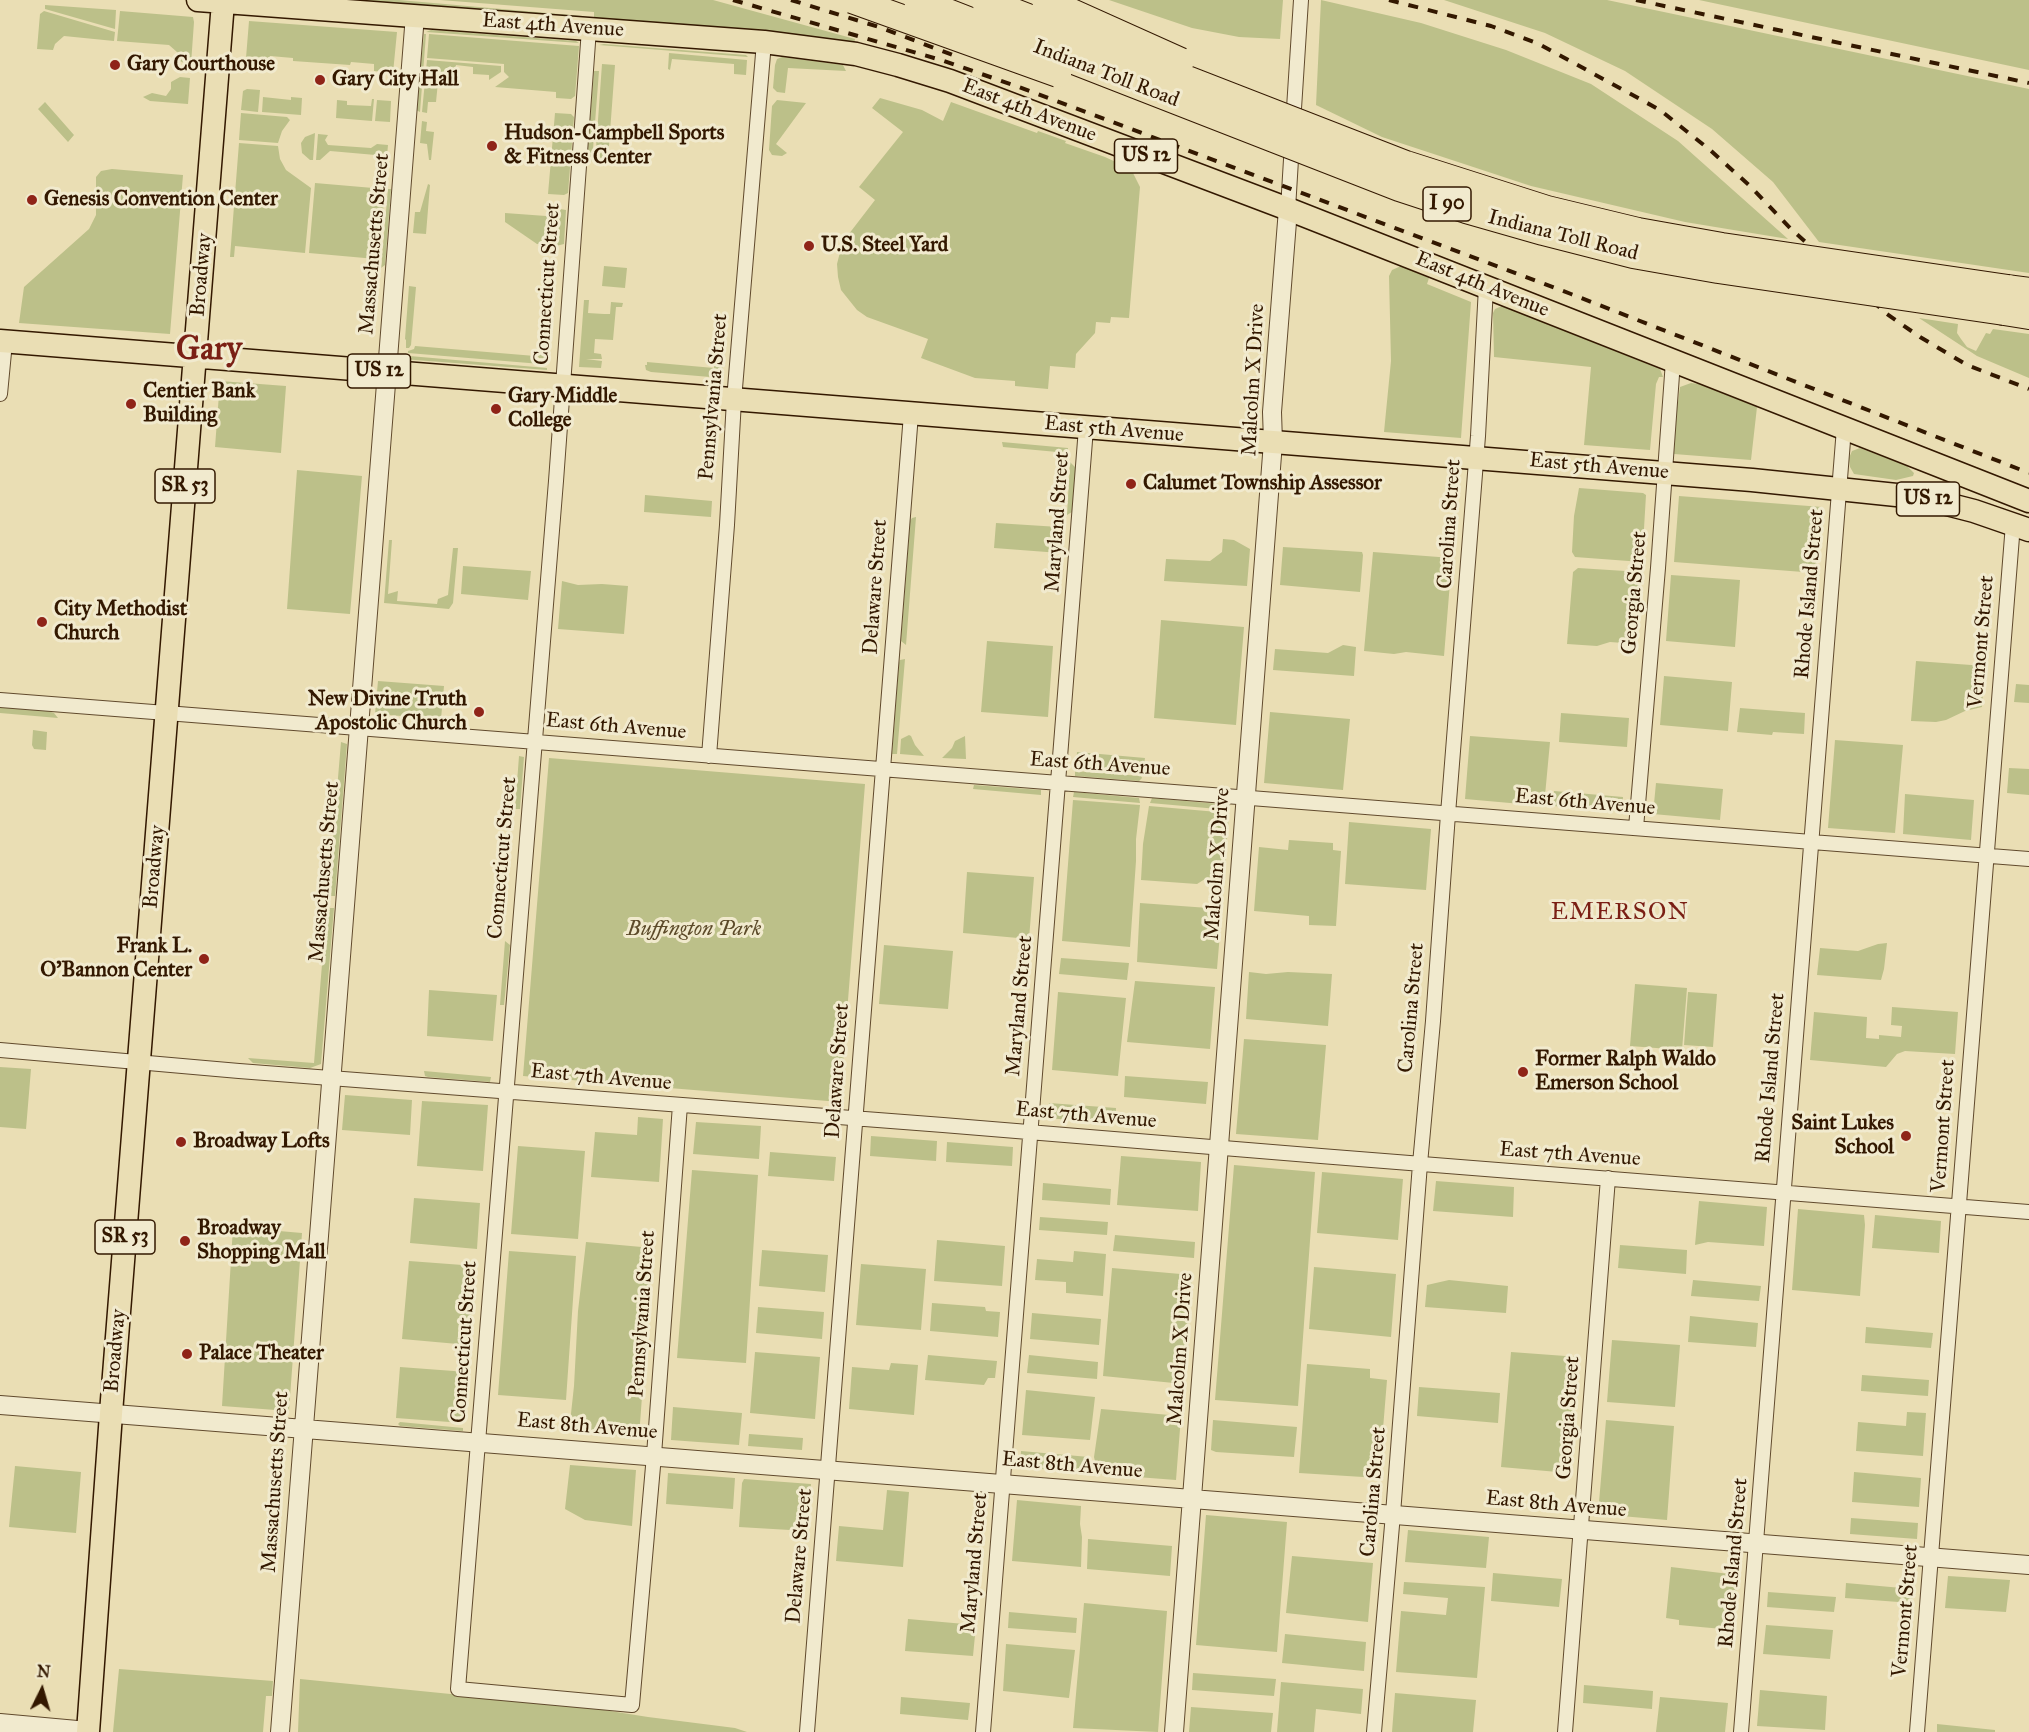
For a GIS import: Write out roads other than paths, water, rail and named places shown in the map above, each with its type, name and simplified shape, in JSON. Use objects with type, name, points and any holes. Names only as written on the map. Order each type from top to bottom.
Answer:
[{"type":"highway","points":[[852,0],[1190,121],[1317,157]]},
{"type":"highway","name":"Indiana Toll Road","points":[[917,0],[1317,157],[1466,210],[1543,232],[1633,255],[1808,284],[2014,297]]},
{"type":"highway","name":"Indiana Toll Road","points":[[984,0],[1406,164],[1474,187],[1638,231],[2014,297],[2029,316]]},
{"type":"highway","points":[[1045,0],[1219,79],[1318,130]]},
{"type":"main road","name":"US 12","points":[[198,0],[223,2]]},
{"type":"main road","name":"East 4th Avenue","points":[[223,2],[764,42],[861,56],[940,78],[1288,209],[2027,500]]},
{"type":"main road","name":"Broadway","points":[[88,1732],[111,1412],[223,2]]},
{"type":"main road","name":"US 12","points":[[2,341],[195,357]]},
{"type":"main road","name":"East 5th Avenue","points":[[195,357],[1665,472],[1839,488],[1935,501],[2021,527]]},
{"type":"street","name":"Malcolm X Drive","points":[[1174,1732],[1274,442],[1272,412],[1301,0]]},
{"type":"street","name":"Massachusetts Street","points":[[280,1732],[415,15]]},
{"type":"street","name":"Connecticut Street","points":[[589,29],[556,481],[458,1689],[632,1705]]},
{"type":"street","name":"Pennsylvania Street","points":[[709,756],[734,400],[764,42]]},
{"type":"street","name":"Carolina Street","points":[[1374,1732],[1433,1021],[1476,458],[1486,287]]},
{"type":"street","points":[[0,393],[2,341]]},
{"type":"street","name":"Georgia Street","points":[[1636,828],[1673,361]]},
{"type":"street","name":"Delaware Street","points":[[807,1732],[911,414]]},
{"type":"street","name":"Maryland Street","points":[[983,1732],[1086,428]]},
{"type":"street","name":"Rhode Island Street","points":[[1741,1732],[1844,428]]},
{"type":"street","name":"Vermont Street","points":[[1917,1732],[1985,856],[2021,527]]},
{"type":"street","name":"East 6th Avenue","points":[[0,700],[2029,859]]},
{"type":"street","name":"East 7th Avenue","points":[[0,1050],[2029,1212]]},
{"type":"street","name":"Pennsylvania Street","points":[[632,1705],[654,1455],[680,1106]]},
{"type":"street","name":"Georgia Street","points":[[1565,1732],[1608,1178]]},
{"type":"street","name":"East 8th Avenue","points":[[0,1405],[1003,1482],[2029,1565]]},
{"type":"street","points":[[0,1723],[88,1732]]},
{"type":"railway","points":[[733,0],[941,60],[1019,87],[1571,294],[2029,473]]},
{"type":"railway","points":[[791,0],[879,27],[958,57]]},
{"type":"railway","points":[[1389,0],[1491,26],[1539,44],[1660,110],[1710,150],[1750,186],[1792,230],[1887,314],[1967,365],[2029,389]]},
{"type":"railway","points":[[1636,0],[2029,83]]},
{"type":"place","name":"Gary Courthouse","points":[[115,65]]},
{"type":"place","name":"Gary City Hall","points":[[320,80]]},
{"type":"place","name":"Hudson-Campbell Sports & Fitness Center","points":[[492,146]]},
{"type":"place","name":"Genesis Convention Center","points":[[32,200]]},
{"type":"place","name":"U.S. Steel Yard","points":[[809,246]]},
{"type":"place","name":"Centier Bank Building","points":[[131,404]]},
{"type":"place","name":"Gary Middle College","points":[[496,409]]},
{"type":"place","name":"Calumet Township Assessor","points":[[1131,484]]},
{"type":"place","name":"City Methodist Church","points":[[42,622]]},
{"type":"place","name":"New Divine Truth Apostolic Church","points":[[479,712]]},
{"type":"place","name":"Frank L. O'Bannon Center","points":[[204,959]]},
{"type":"place","name":"Former Ralph Waldo Emerson School","points":[[1523,1072]]},
{"type":"place","name":"Saint Lukes School","points":[[1906,1136]]},
{"type":"place","name":"Broadway Lofts","points":[[181,1142]]},
{"type":"place","name":"Broadway Shopping Mall","points":[[185,1241]]},
{"type":"place","name":"Palace Theater","points":[[187,1354]]},
{"type":"district","name":"Gary","points":[[209,351]]},
{"type":"district","name":"EMERSON","points":[[1620,913]]},
{"type":"park label","name":"Buffington Park","points":[[694,930]]}]
